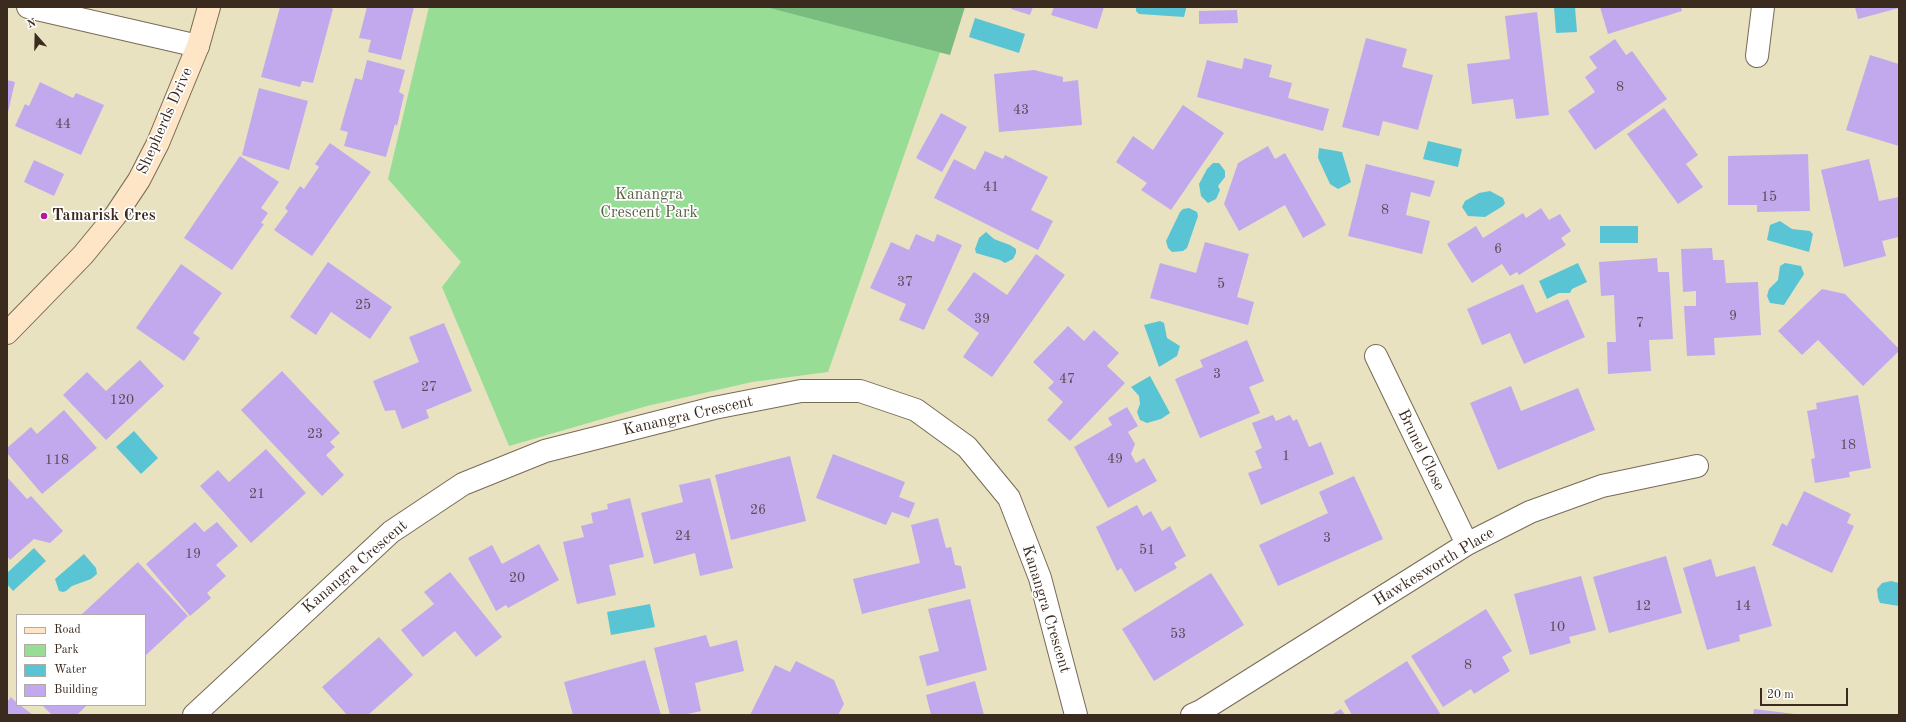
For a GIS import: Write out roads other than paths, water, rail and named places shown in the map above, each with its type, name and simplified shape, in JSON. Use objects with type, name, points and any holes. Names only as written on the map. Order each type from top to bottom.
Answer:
[{"type":"main road","name":"Shepherds Drive","points":[[7,333],[83,255],[119,210],[138,180],[158,143],[198,46],[209,7]]},
{"type":"street","points":[[28,7],[198,46]]},
{"type":"street","points":[[1757,56],[1763,7]]},
{"type":"street","name":"Brunel Close","points":[[1376,356],[1467,544]]},
{"type":"street","name":"Kanangra Crescent","points":[[194,715],[391,532],[463,484],[545,451],[714,408],[808,391],[860,391],[916,410],[967,447],[1005,492],[1009,498],[1040,578],[1076,715]]},
{"type":"street","name":"Hawkesworth Place","points":[[1192,715],[1201,711],[1467,544],[1530,512],[1602,486],[1697,466]]},
{"type":"water","points":[[1136,7],[1186,7],[1186,9],[1184,17],[1139,14],[1136,11]]},
{"type":"water","points":[[1554,7],[1575,7],[1577,32],[1556,33]]},
{"type":"water","points":[[975,18],[1025,34],[1019,53],[969,37]]},
{"type":"water","points":[[1428,141],[1462,149],[1458,167],[1423,159]]},
{"type":"water","points":[[1319,148],[1342,152],[1351,182],[1338,189],[1330,184],[1318,158]]},
{"type":"water","points":[[1213,163],[1219,163],[1225,171],[1225,177],[1218,186],[1220,190],[1216,199],[1208,203],[1201,196],[1199,184],[1207,169]]},
{"type":"water","points":[[1490,191],[1503,198],[1505,203],[1503,206],[1485,217],[1468,216],[1462,207],[1465,201],[1479,193]]},
{"type":"water","points":[[1189,208],[1197,212],[1198,216],[1187,248],[1183,251],[1172,252],[1168,248],[1166,241],[1180,212],[1183,209]]},
{"type":"water","points":[[1780,221],[1792,229],[1810,231],[1813,234],[1809,252],[1767,240],[1770,225]]},
{"type":"water","points":[[1600,226],[1638,226],[1638,243],[1600,243]]},
{"type":"water","points":[[986,232],[994,239],[1016,249],[1013,259],[1005,263],[1000,260],[976,253],[975,249],[979,238]]},
{"type":"water","points":[[1578,263],[1587,282],[1572,289],[1570,293],[1559,293],[1547,299],[1539,281]]},
{"type":"water","points":[[1785,263],[1801,266],[1804,274],[1784,305],[1770,303],[1767,296],[1769,289],[1778,280],[1780,266]]},
{"type":"water","points":[[1160,321],[1164,323],[1167,338],[1180,346],[1177,356],[1159,367],[1144,325]]},
{"type":"water","points":[[1150,376],[1170,413],[1161,419],[1147,423],[1140,420],[1137,412],[1140,404],[1139,396],[1131,387]]},
{"type":"water","points":[[134,431],[158,458],[141,474],[116,447]]},
{"type":"water","points":[[34,548],[46,561],[13,591],[7,584],[7,573]]},
{"type":"water","points":[[84,554],[96,568],[97,574],[91,579],[72,586],[66,591],[59,591],[55,579]]},
{"type":"water","points":[[1891,581],[1899,583],[1899,606],[1880,603],[1878,598],[1877,589],[1882,583]]},
{"type":"water","points":[[650,604],[655,627],[611,635],[607,612]]},
{"type":"place","name":"Tamarisk Cres","points":[[44,216]]},
{"type":"park label","name":"Kanangra Crescent Park","points":[[649,204]]}]
